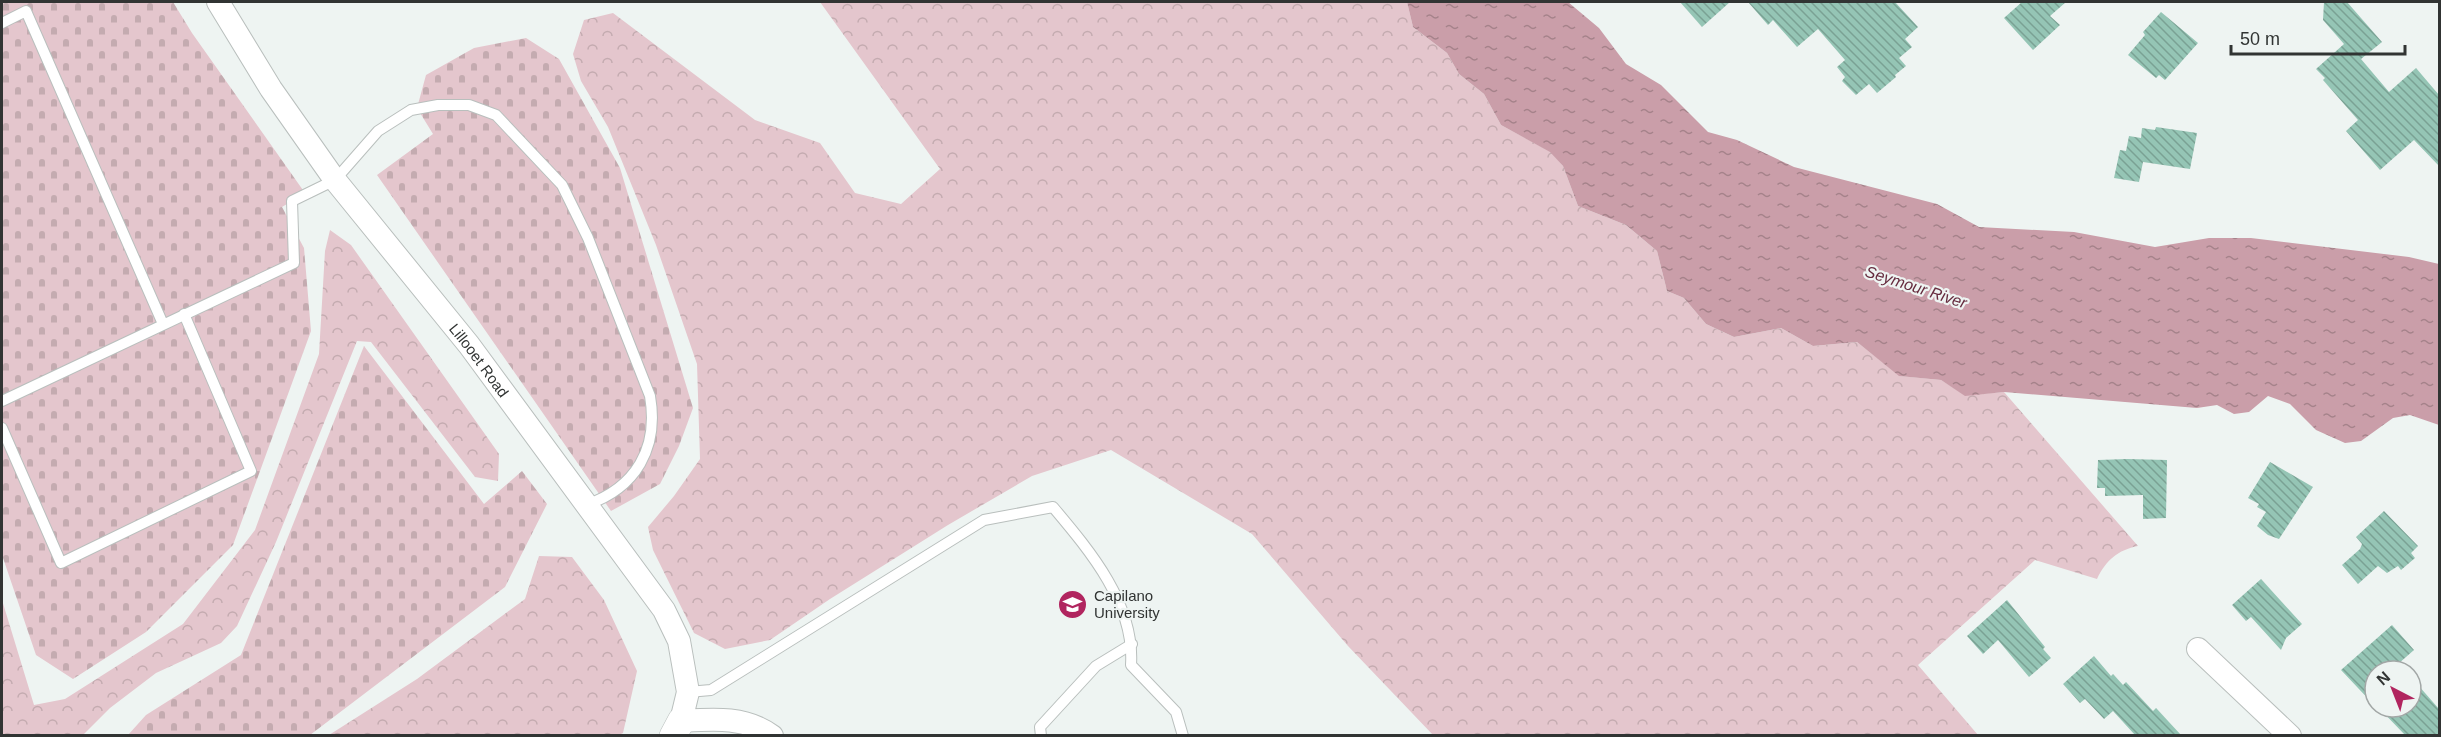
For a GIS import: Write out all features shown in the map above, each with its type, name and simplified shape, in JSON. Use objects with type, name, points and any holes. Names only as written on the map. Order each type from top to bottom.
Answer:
[{"type":"street","name":"Lillooet Road","points":[[218,2],[271,89],[335,180],[469,345],[664,610],[678,641],[688,692],[677,728]]},
{"type":"street","points":[[2198,649],[2290,735]]},
{"type":"street","points":[[677,728],[720,719],[758,726],[772,735]]},
{"type":"lane","points":[[2,23],[26,11],[163,324]]},
{"type":"lane","points":[[2,401],[294,263],[292,201],[335,180],[378,131],[411,110],[438,105],[470,105],[496,115],[562,185],[588,238],[650,396],[653,412],[649,447],[640,464],[622,484],[605,498],[585,505]]},
{"type":"lane","points":[[2,428],[61,563],[251,471],[184,315]]},
{"type":"lane","points":[[688,692],[711,690],[984,520],[1053,507],[1087,547],[1111,585],[1132,644],[1131,664],[1176,712],[1183,735]]},
{"type":"lane","points":[[1041,735],[1040,726],[1096,666],[1132,644]]},
{"type":"green space","points":[[2,2],[173,2],[192,33],[305,193],[282,207],[304,248],[311,331],[233,545],[146,632],[73,679],[36,655],[2,555]]},
{"type":"green space","points":[[820,2],[1407,2],[1413,27],[1447,53],[1459,74],[1484,94],[1501,125],[1551,152],[1563,166],[1578,206],[1626,225],[1657,251],[1667,291],[1684,298],[1706,324],[1734,337],[1781,328],[1813,346],[1857,342],[1900,376],[1941,380],[1965,395],[2004,392],[2138,546],[2124,550],[2113,557],[2104,566],[2097,579],[2035,560],[1918,665],[1978,735],[1433,735],[1348,646],[1252,534],[1111,450],[1032,476],[948,525],[830,599],[770,640],[725,649],[694,633],[653,550],[648,527],[674,496],[700,459],[697,364],[656,245],[608,127],[581,81],[573,54],[584,20],[613,13],[755,120],[820,143],[855,193],[901,204],[940,169]]},
{"type":"green space","points":[[526,38],[559,59],[620,168],[693,408],[679,446],[660,484],[611,511],[377,175],[433,134],[417,108],[426,75],[474,48]]},
{"type":"green space","points":[[330,230],[351,245],[499,454],[498,481],[475,477],[371,342],[357,341],[276,542],[237,626],[221,643],[156,673],[110,708],[83,735],[2,735],[2,600],[34,705],[65,699],[183,624],[255,530],[319,354],[325,251]]},
{"type":"green space","points":[[364,346],[484,504],[522,471],[547,504],[505,587],[310,735],[128,735],[146,715],[241,655]]},
{"type":"green space","points":[[539,556],[572,557],[604,600],[637,671],[623,733],[619,735],[329,735],[417,679],[525,599]]},
{"type":"water","name":"Seymour River","points":[[1407,2],[1568,2],[1599,28],[1626,64],[1661,85],[1708,132],[1737,140],[1794,167],[1937,204],[1979,227],[2074,232],[2155,247],[2209,238],[2251,238],[2409,257],[2439,264],[2439,425],[2410,415],[2393,418],[2361,441],[2345,443],[2316,430],[2290,404],[2268,396],[2249,412],[2234,414],[2217,405],[2197,408],[2004,392],[1965,396],[1941,380],[1899,376],[1857,342],[1813,346],[1781,328],[1734,337],[1706,324],[1684,298],[1667,291],[1657,251],[1626,225],[1578,206],[1563,166],[1550,152],[1501,125],[1484,94],[1459,74],[1447,53],[1413,27]]},
{"type":"building","points":[[1680,2],[1730,2],[1702,27]]},
{"type":"building","points":[[1748,2],[1895,2],[1918,27],[1905,39],[1912,47],[1899,58],[1906,66],[1895,75],[1896,77],[1877,93],[1869,84],[1856,95],[1842,81],[1845,77],[1837,67],[1845,60],[1818,29],[1797,47],[1773,20],[1768,25]]},
{"type":"building","points":[[2022,2],[2066,2],[2050,16],[2060,25],[2033,50],[2004,18]]},
{"type":"building","points":[[2324,2],[2347,2],[2382,42],[2361,59],[2389,92],[2416,68],[2439,95],[2439,166],[2414,140],[2380,170],[2346,131],[2358,120],[2316,69],[2344,44],[2323,20]]},
{"type":"building","points":[[2161,12],[2198,43],[2165,80],[2159,75],[2156,78],[2128,55],[2145,35],[2143,32]]},
{"type":"building","points":[[2156,127],[2197,133],[2190,169],[2143,162],[2139,182],[2114,178],[2120,150],[2126,151],[2129,136],[2141,138],[2142,128],[2155,130]]},
{"type":"building","points":[[2098,460],[2167,460],[2166,518],[2143,519],[2143,495],[2105,496],[2105,488],[2097,488]]},
{"type":"building","points":[[2270,462],[2313,487],[2279,539],[2268,535],[2257,526],[2266,512],[2257,507],[2259,504],[2248,498]]},
{"type":"building","points":[[2384,511],[2418,546],[2411,553],[2415,558],[2401,570],[2398,566],[2387,573],[2378,566],[2358,584],[2342,565],[2360,549],[2362,544],[2356,537]]},
{"type":"building","points":[[2261,579],[2302,624],[2286,638],[2281,650],[2251,617],[2246,621],[2232,605]]},
{"type":"building","points":[[2007,600],[2045,647],[2043,649],[2051,658],[2029,677],[1998,640],[1983,654],[1967,636]]},
{"type":"building","points":[[2392,625],[2414,650],[2404,659],[2363,659],[2363,693],[2341,670]]},
{"type":"building","points":[[2094,656],[2111,676],[2113,674],[2123,685],[2126,682],[2153,711],[2156,708],[2181,735],[2135,735],[2113,711],[2104,719],[2085,699],[2080,703],[2063,684]]},
{"type":"building","points":[[2423,691],[2439,709],[2439,735],[2405,735],[2390,719],[2423,719]]},
{"type":"place","name":"Capilano University","points":[[1073,604]]}]
